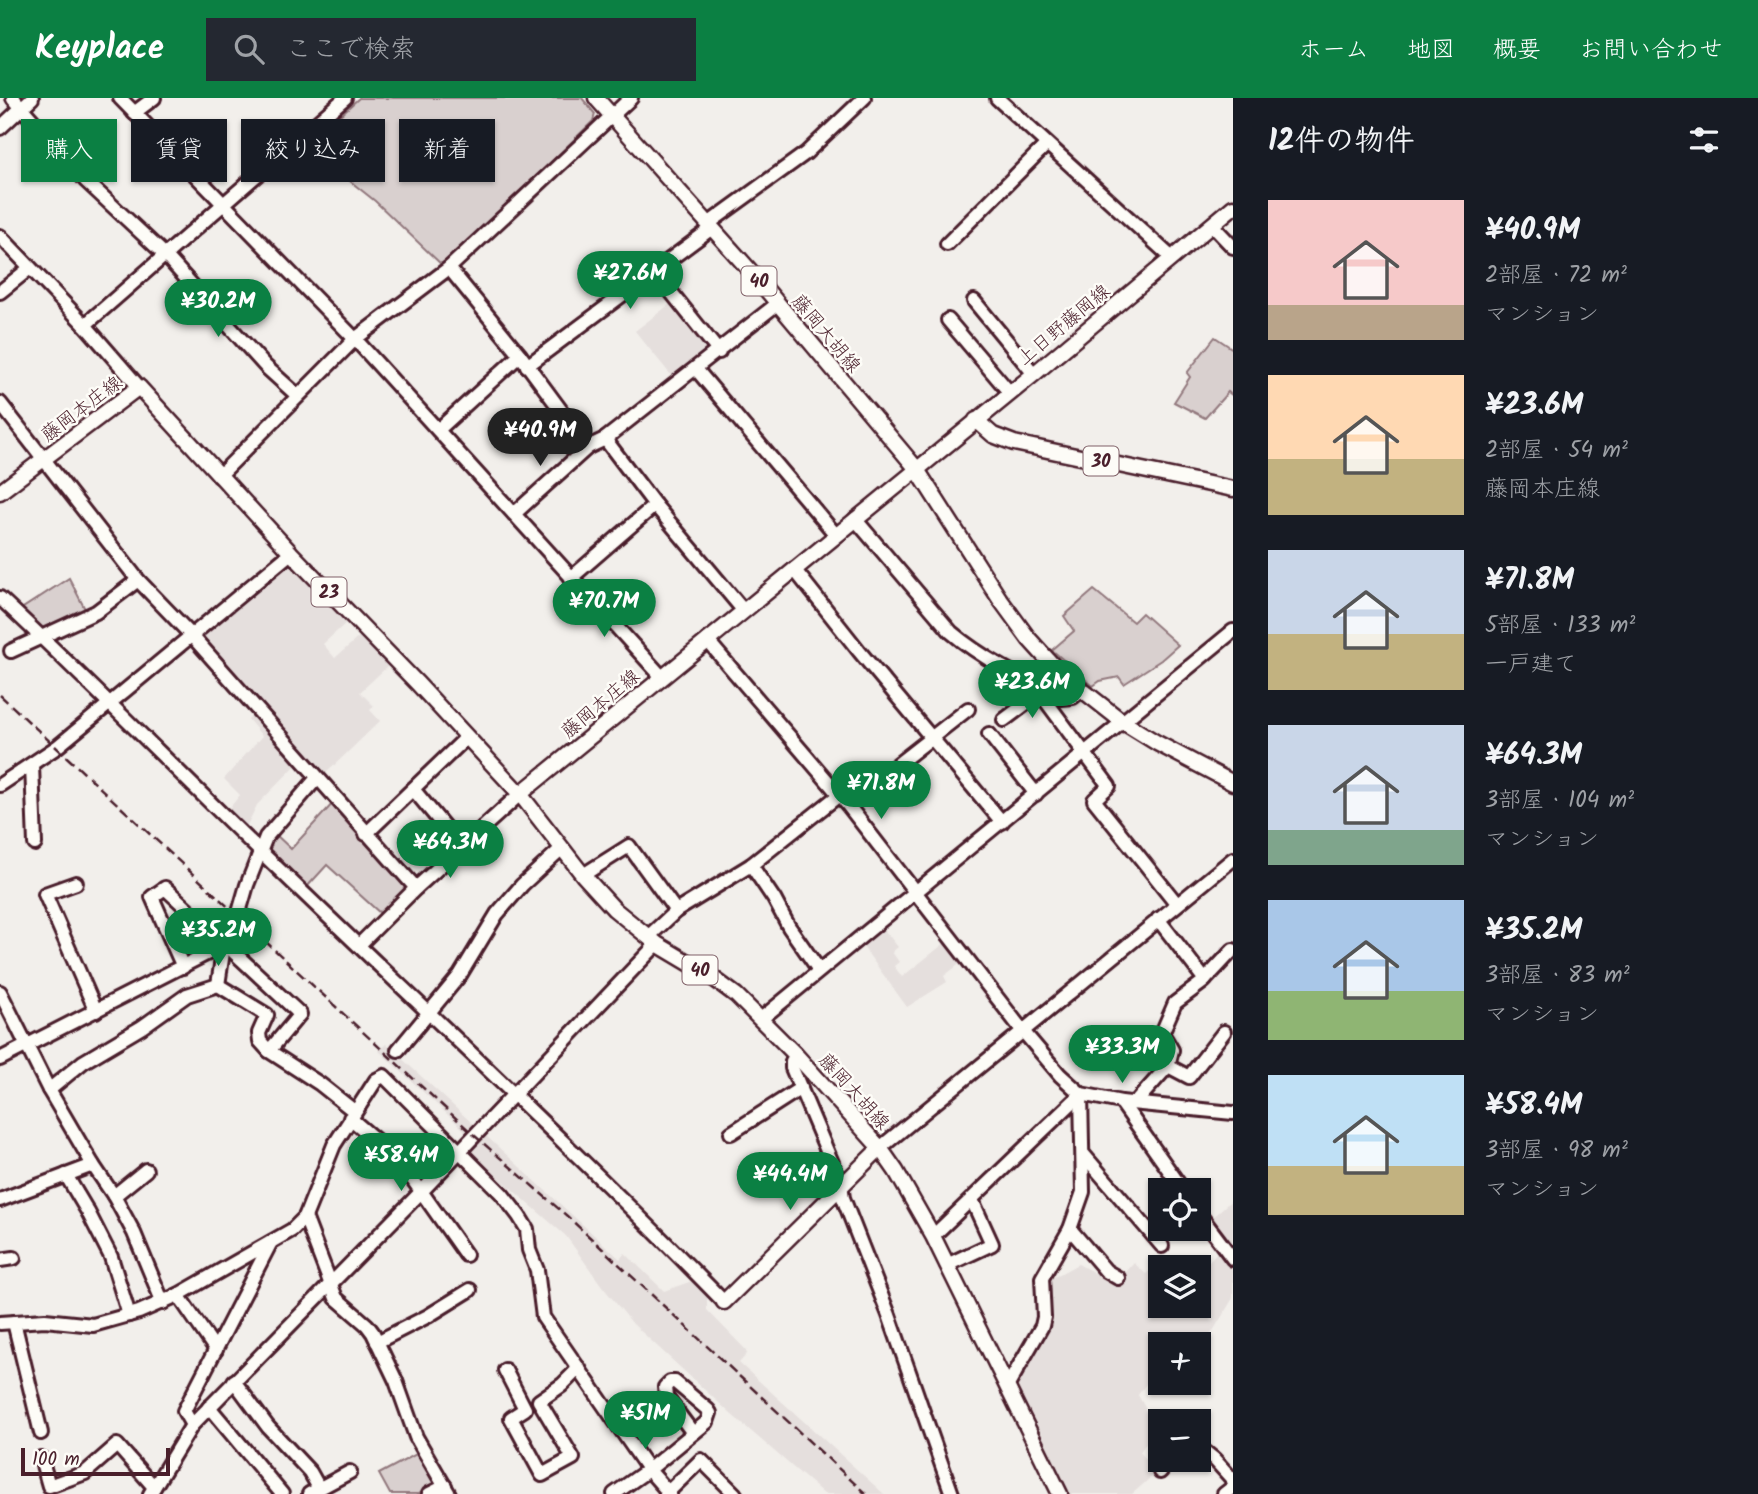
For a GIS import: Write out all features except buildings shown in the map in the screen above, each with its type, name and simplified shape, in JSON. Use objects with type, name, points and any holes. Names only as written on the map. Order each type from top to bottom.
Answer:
[{"type":"main road","name":"藤岡大胡線","points":[[596,98],[710,226],[916,468]]},
{"type":"main road","name":"上日野藤岡線","points":[[916,468],[1034,374],[1233,207]]},
{"type":"main road","name":"藤岡本庄線","points":[[0,492],[139,387],[291,553],[520,794],[916,468]]},
{"type":"main road","name":"30","points":[[976,420],[993,435],[1014,443],[1233,489]]},
{"type":"main road","points":[[916,468],[993,590],[1029,639],[1058,671],[1123,722],[1233,783]]},
{"type":"main road","name":"藤岡大胡線","points":[[520,794],[583,875],[614,909],[653,940],[715,980],[761,1019],[880,1147],[933,1236],[1060,1494]]},
{"type":"main road","points":[[724,1302],[880,1147]]},
{"type":"street","points":[[0,128],[17,103],[32,98]]},
{"type":"street","points":[[120,98],[355,339],[662,677]]},
{"type":"street","points":[[134,113],[154,98]]},
{"type":"street","points":[[85,325],[345,98]]},
{"type":"street","points":[[219,476],[355,339],[449,268],[631,98]]},
{"type":"street","points":[[438,430],[523,361],[655,272],[806,153],[864,98]]},
{"type":"street","points":[[997,98],[1172,258]]},
{"type":"street","points":[[17,103],[86,180],[164,256],[266,367],[298,396]]},
{"type":"street","points":[[947,244],[1046,145]]},
{"type":"street","points":[[1212,225],[1233,247]]},
{"type":"street","points":[[0,236],[85,325],[139,387]]},
{"type":"street","points":[[0,292],[30,268]]},
{"type":"street","points":[[449,268],[588,447]]},
{"type":"street","points":[[655,272],[719,352]]},
{"type":"street","points":[[974,301],[1034,374]]},
{"type":"street","points":[[514,514],[588,447],[605,439],[777,304]]},
{"type":"street","points":[[948,320],[1010,393]]},
{"type":"street","points":[[696,369],[836,535]]},
{"type":"street","points":[[0,403],[138,580],[192,636],[416,888]]},
{"type":"street","points":[[605,439],[655,505],[743,610]]},
{"type":"street","points":[[571,578],[655,505]]},
{"type":"street","points":[[855,519],[951,632],[983,656],[1041,691],[1062,698],[1073,697],[1081,690]]},
{"type":"street","points":[[0,785],[32,765],[111,703],[291,553]]},
{"type":"street","points":[[794,569],[1002,822]]},
{"type":"street","points":[[11,651],[96,612],[138,580]]},
{"type":"street","points":[[0,598],[514,1096],[624,1199],[724,1302]]},
{"type":"street","points":[[761,1019],[1233,631]]},
{"type":"street","points":[[707,640],[843,799],[1022,1030],[1060,1075],[1081,1094],[1121,1102],[1233,1113]]},
{"type":"street","points":[[1004,720],[1041,691]]},
{"type":"street","points":[[1041,691],[1084,755],[1109,786],[1094,800],[1177,904]]},
{"type":"street","points":[[41,1458],[49,1486],[85,1473],[117,1445],[152,1490],[192,1425],[514,1096],[676,911],[751,864],[932,738],[968,709]]},
{"type":"street","points":[[989,734],[1036,794]]},
{"type":"street","points":[[366,834],[467,737]]},
{"type":"street","points":[[32,765],[35,844]]},
{"type":"street","points":[[218,985],[224,945],[238,916],[247,884],[266,837],[317,778]]},
{"type":"street","points":[[413,789],[460,848]]},
{"type":"street","points":[[359,945],[416,888],[520,794]]},
{"type":"street","points":[[583,875],[629,846],[676,911]]},
{"type":"street","points":[[398,1050],[460,975],[497,914],[562,848]]},
{"type":"street","points":[[880,1147],[1233,859]]},
{"type":"street","points":[[751,864],[789,927],[820,970]]},
{"type":"street","points":[[76,883],[45,894],[96,1011]]},
{"type":"street","points":[[183,967],[152,897],[165,888],[300,1014],[270,1051]]},
{"type":"street","points":[[1158,919],[1205,980]]},
{"type":"street","points":[[0,1059],[224,945]]},
{"type":"street","points":[[1135,1103],[1168,1066],[1172,1050],[1162,1033],[1175,1003],[1205,980],[1233,950]]},
{"type":"street","points":[[49,1090],[83,1062],[142,1027],[187,995],[218,985],[267,1015],[260,1041],[270,1051],[320,1084],[399,1160],[466,1255]]},
{"type":"street","points":[[0,992],[49,1090],[134,1233],[163,1303]]},
{"type":"street","points":[[1168,1066],[1189,1077],[1224,1032]]},
{"type":"street","points":[[796,1055],[792,1068],[841,1184],[843,1198],[889,1314],[952,1494]]},
{"type":"street","points":[[0,1323],[45,1320],[93,1325],[129,1315],[163,1303],[292,1230],[305,1217],[322,1169],[352,1115],[376,1080],[384,1076],[502,1194],[527,1229],[529,1250],[537,1270],[543,1317],[648,1469],[668,1493],[701,1460],[734,1494]]},
{"type":"street","points":[[731,1133],[801,1088]]},
{"type":"street","points":[[1007,1387],[1042,1326],[1042,1278],[1070,1229],[1083,1192],[1081,1094]]},
{"type":"street","points":[[933,1236],[1081,1094]]},
{"type":"street","points":[[1121,1102],[1175,1178]]},
{"type":"street","points":[[1084,1154],[1162,1245]]},
{"type":"street","points":[[0,1200],[93,1165]]},
{"type":"street","points":[[114,1196],[146,1170]]},
{"type":"street","points":[[66,1175],[111,1257],[129,1315]]},
{"type":"street","points":[[947,1265],[992,1244],[972,1200]]},
{"type":"street","points":[[305,1217],[336,1298],[367,1325],[377,1342],[396,1381],[416,1437],[447,1490],[429,1494]]},
{"type":"street","points":[[1070,1229],[1106,1271],[1118,1278]]},
{"type":"street","points":[[1211,1229],[1233,1259]]},
{"type":"street","points":[[192,1425],[184,1412],[271,1242]]},
{"type":"street","points":[[0,1260],[14,1258]]},
{"type":"street","points":[[377,1342],[428,1316],[470,1290]]},
{"type":"street","points":[[178,1294],[216,1350]]},
{"type":"street","points":[[15,1322],[41,1433]]},
{"type":"street","points":[[539,1401],[573,1458],[542,1475],[510,1418],[562,1385],[579,1368]]},
{"type":"street","points":[[505,1370],[525,1409]]},
{"type":"street","points":[[234,1381],[268,1427],[310,1472],[314,1491],[350,1472]]},
{"type":"street","points":[[209,1407],[282,1494]]},
{"type":"street","points":[[614,1494],[693,1433]]},
{"type":"street","points":[[1211,1457],[1233,1480]]},
{"type":"street","points":[[1224,1494],[1233,1487]]},
{"type":"shaded area","points":[[359,98],[582,98],[595,114],[593,121],[444,267],[351,182],[385,182],[385,119],[336,119]]},
{"type":"shaded area","points":[[674,301],[713,350],[675,380],[635,331]]},
{"type":"shaded area","points":[[1215,337],[1233,349],[1233,396],[1228,392],[1205,418],[1174,402],[1190,377],[1187,373]]},
{"type":"shaded area","points":[[290,560],[347,622],[323,644],[335,658],[360,636],[389,665],[360,692],[374,706],[370,710],[380,721],[321,778],[303,758],[257,805],[245,829],[227,811],[240,795],[224,779],[262,736],[248,719],[259,709],[196,638]]},
{"type":"shaded area","points":[[69,578],[86,611],[42,631],[20,610]]},
{"type":"shaded area","points":[[1094,590],[1133,622],[1142,613],[1178,645],[1161,660],[1124,684],[1119,677],[1100,681],[1093,686],[1052,650],[1074,631],[1064,616]]},
{"type":"shaded area","points":[[334,802],[410,885],[381,914],[327,865],[306,888],[265,851],[274,833],[291,849]]},
{"type":"shaded area","points":[[882,927],[898,947],[892,952],[899,962],[894,966],[902,977],[946,942],[962,962],[944,976],[947,982],[907,1007],[861,944]]},
{"type":"shaded area","points":[[386,1044],[620,1259],[625,1253],[664,1291],[692,1281],[707,1297],[707,1310],[745,1349],[747,1354],[739,1363],[884,1494],[824,1494],[731,1414],[633,1324],[566,1236],[467,1150],[475,1140],[379,1051]]},
{"type":"shaded area","points":[[1233,1199],[1233,1252],[1211,1223],[1211,1218]]},
{"type":"shaded area","points":[[1220,1249],[1233,1266],[1233,1298],[1211,1334],[1211,1332],[1148,1332],[1148,1381],[1138,1395],[1148,1413],[1148,1440],[1140,1452],[1148,1461],[1148,1472],[1157,1472],[1132,1494],[1065,1494],[1010,1387],[1048,1324],[1045,1282],[1078,1264],[1115,1284],[1134,1263],[1146,1274],[1148,1272],[1148,1318],[1211,1318],[1211,1259]]},
{"type":"shaded area","points":[[420,1452],[437,1481],[436,1486],[419,1494],[390,1494],[379,1474]]},
{"type":"railway","points":[[0,695],[866,1494]]}]
